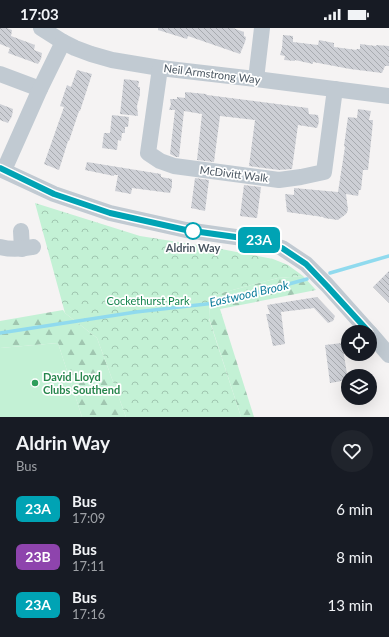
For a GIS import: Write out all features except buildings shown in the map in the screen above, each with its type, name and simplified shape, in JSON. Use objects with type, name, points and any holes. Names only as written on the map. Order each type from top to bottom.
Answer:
[{"type":"street","name":"Neil Armstrong Way","points":[[41,28],[75,48],[102,57],[160,68],[389,96]]},
{"type":"street","points":[[256,79],[262,28]]},
{"type":"street","points":[[63,42],[2,170],[54,194],[110,213],[186,230],[257,240],[282,248],[306,264],[362,325]]},
{"type":"street","name":"McDivitt Walk","points":[[160,68],[148,153],[160,161],[174,166],[279,180],[324,172],[334,89]]},
{"type":"street","points":[[0,74],[40,89]]},
{"type":"street","points":[[0,247],[9,249],[28,248],[21,231]]},
{"type":"street","points":[[377,342],[389,355]]},
{"type":"green space","name":"Cockethurst Park","points":[[35,203],[140,236],[273,259],[288,265],[303,276],[278,278],[210,296],[209,319],[241,417],[126,417],[97,338],[65,313]]},
{"type":"green space","points":[[303,276],[316,290],[220,309],[254,417],[241,417],[209,318],[210,296],[278,278]]},
{"type":"green space","points":[[63,310],[97,338],[126,417],[82,417],[58,343],[0,348],[0,321]]},
{"type":"green space","name":"David Lloyd Clubs Southend","points":[[58,343],[82,417],[0,417],[0,348]]},
{"type":"waterway","name":"Eastwood Brook","points":[[330,273],[389,256]]},
{"type":"waterway","name":"Eastwood Brook","points":[[0,333],[136,312],[224,302],[307,279]]},
{"type":"bus line","name":"23A","points":[[0,168],[54,194],[110,213],[186,230],[257,240],[282,248],[306,264],[363,325]]},
{"type":"place","name":"Aldrin Way","points":[[193,231]]},
{"type":"place","name":"David Lloyd Clubs Southend","points":[[35,383]]}]
